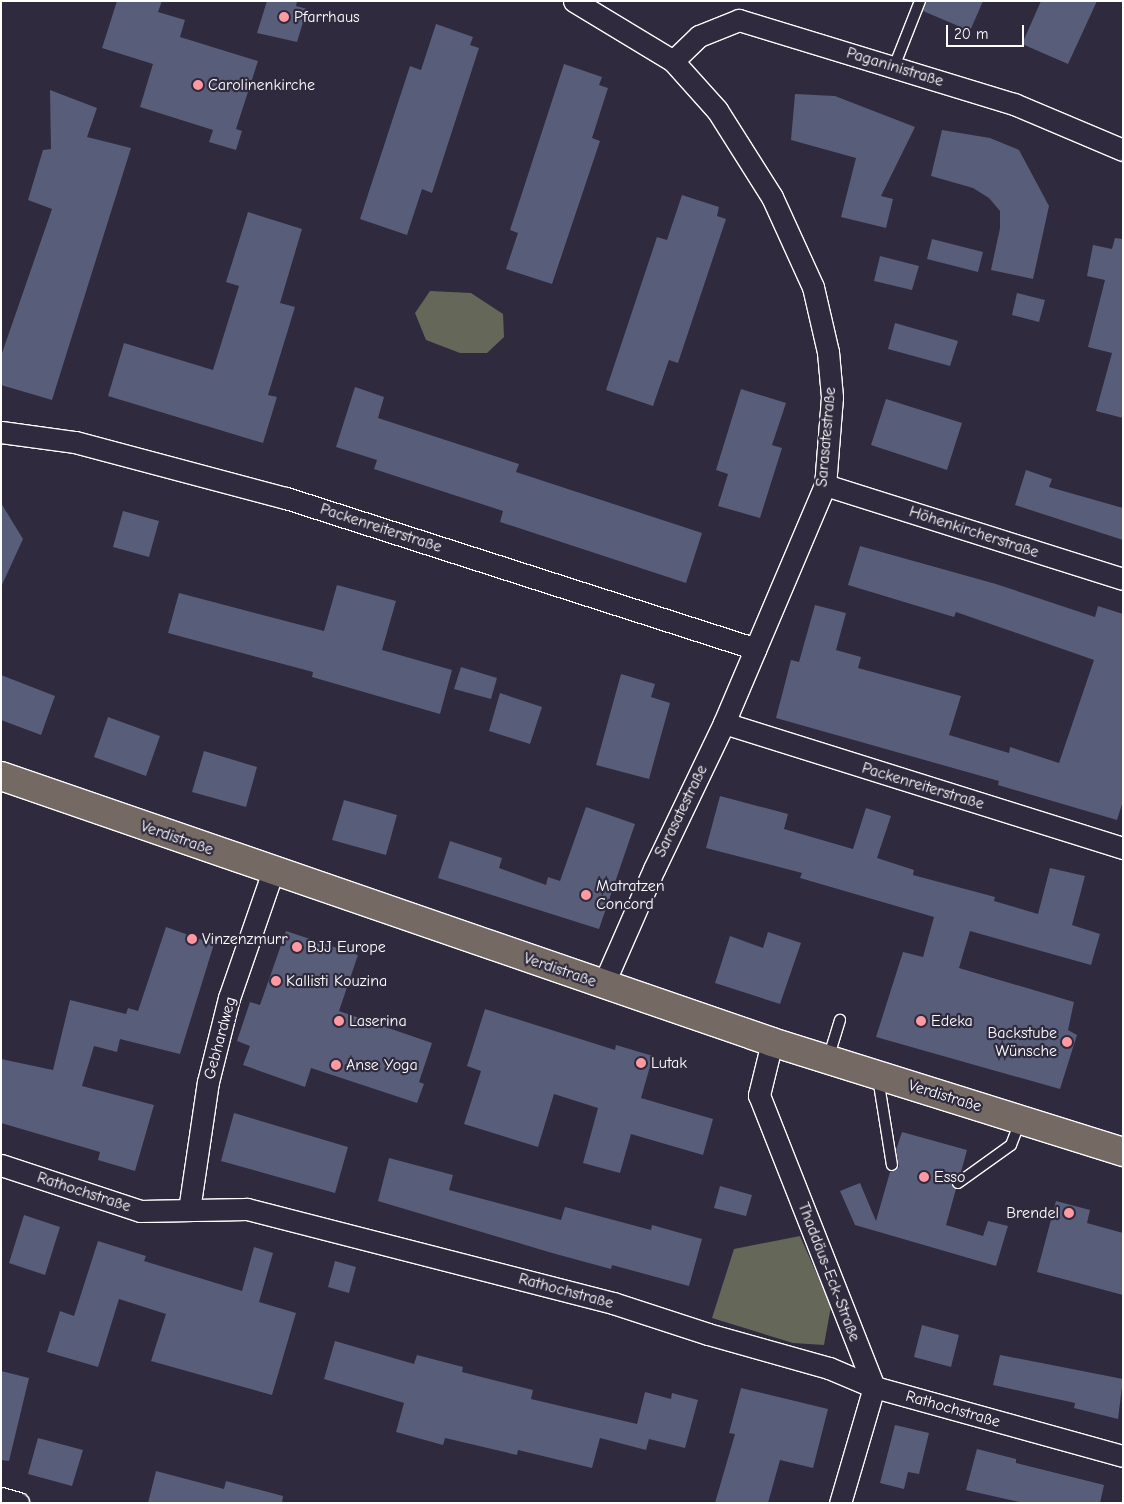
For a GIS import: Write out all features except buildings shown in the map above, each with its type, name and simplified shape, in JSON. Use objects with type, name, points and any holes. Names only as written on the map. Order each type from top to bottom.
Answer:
[{"type":"main road","name":"Verdistraße","points":[[1,776],[273,872],[772,1042],[1123,1152]]},
{"type":"street","name":"Sarasatestraße","points":[[574,1],[673,61],[717,110],[772,197],[814,287],[828,352],[832,398],[825,485],[754,649],[724,724],[654,868],[603,985]]},
{"type":"street","name":"Paganinistraße","points":[[673,61],[699,36],[739,20],[1014,104],[1123,150]]},
{"type":"street","name":"Packenreiterstraße","points":[[1,432],[75,442],[286,498],[754,649]]},
{"type":"street","name":"Höhenkircherstraße","points":[[825,485],[1123,579]]},
{"type":"street","name":"Packenreiterstraße","points":[[724,724],[1123,848]]},
{"type":"street","name":"Gebhardweg","points":[[190,1210],[208,1082],[229,998],[273,872]]},
{"type":"street","name":"Thaddäus-Eck-Straße","points":[[772,1042],[759,1095],[874,1387]]},
{"type":"street","name":"Rathochstraße","points":[[1,1165],[140,1211],[247,1209],[604,1300],[708,1334],[829,1368],[874,1387],[1123,1456]]},
{"type":"street","points":[[840,1503],[874,1387]]},
{"type":"street","points":[[1,1498],[18,1503]]},
{"type":"lane","points":[[894,67],[920,1]]},
{"type":"lane","points":[[828,1060],[840,1020]]},
{"type":"lane","points":[[877,1075],[892,1165]]},
{"type":"lane","points":[[958,1183],[1011,1145],[1020,1119]]},
{"type":"green space","points":[[430,291],[471,293],[503,314],[504,337],[487,353],[460,353],[426,340],[415,313]]},
{"type":"green space","points":[[800,1236],[831,1306],[824,1345],[793,1343],[712,1318],[734,1249]]},
{"type":"place","name":"Pfarrhaus","points":[[284,17]]},
{"type":"place","name":"Carolinenkirche","points":[[198,85]]},
{"type":"place","name":"Matratzen Concord","points":[[586,895]]},
{"type":"place","name":"Vinzenzmurr","points":[[192,939]]},
{"type":"place","name":"BJJ Europe","points":[[297,947]]},
{"type":"place","name":"Kallisti Kouzina","points":[[276,981]]},
{"type":"place","name":"Laserina","points":[[339,1021]]},
{"type":"place","name":"Edeka","points":[[921,1021]]},
{"type":"place","name":"Backstube Wünsche","points":[[1067,1042]]},
{"type":"place","name":"Lutak","points":[[641,1063]]},
{"type":"place","name":"Anse Yoga","points":[[336,1065]]},
{"type":"place","name":"Esso","points":[[924,1177]]},
{"type":"place","name":"Brendel","points":[[1069,1213]]}]
